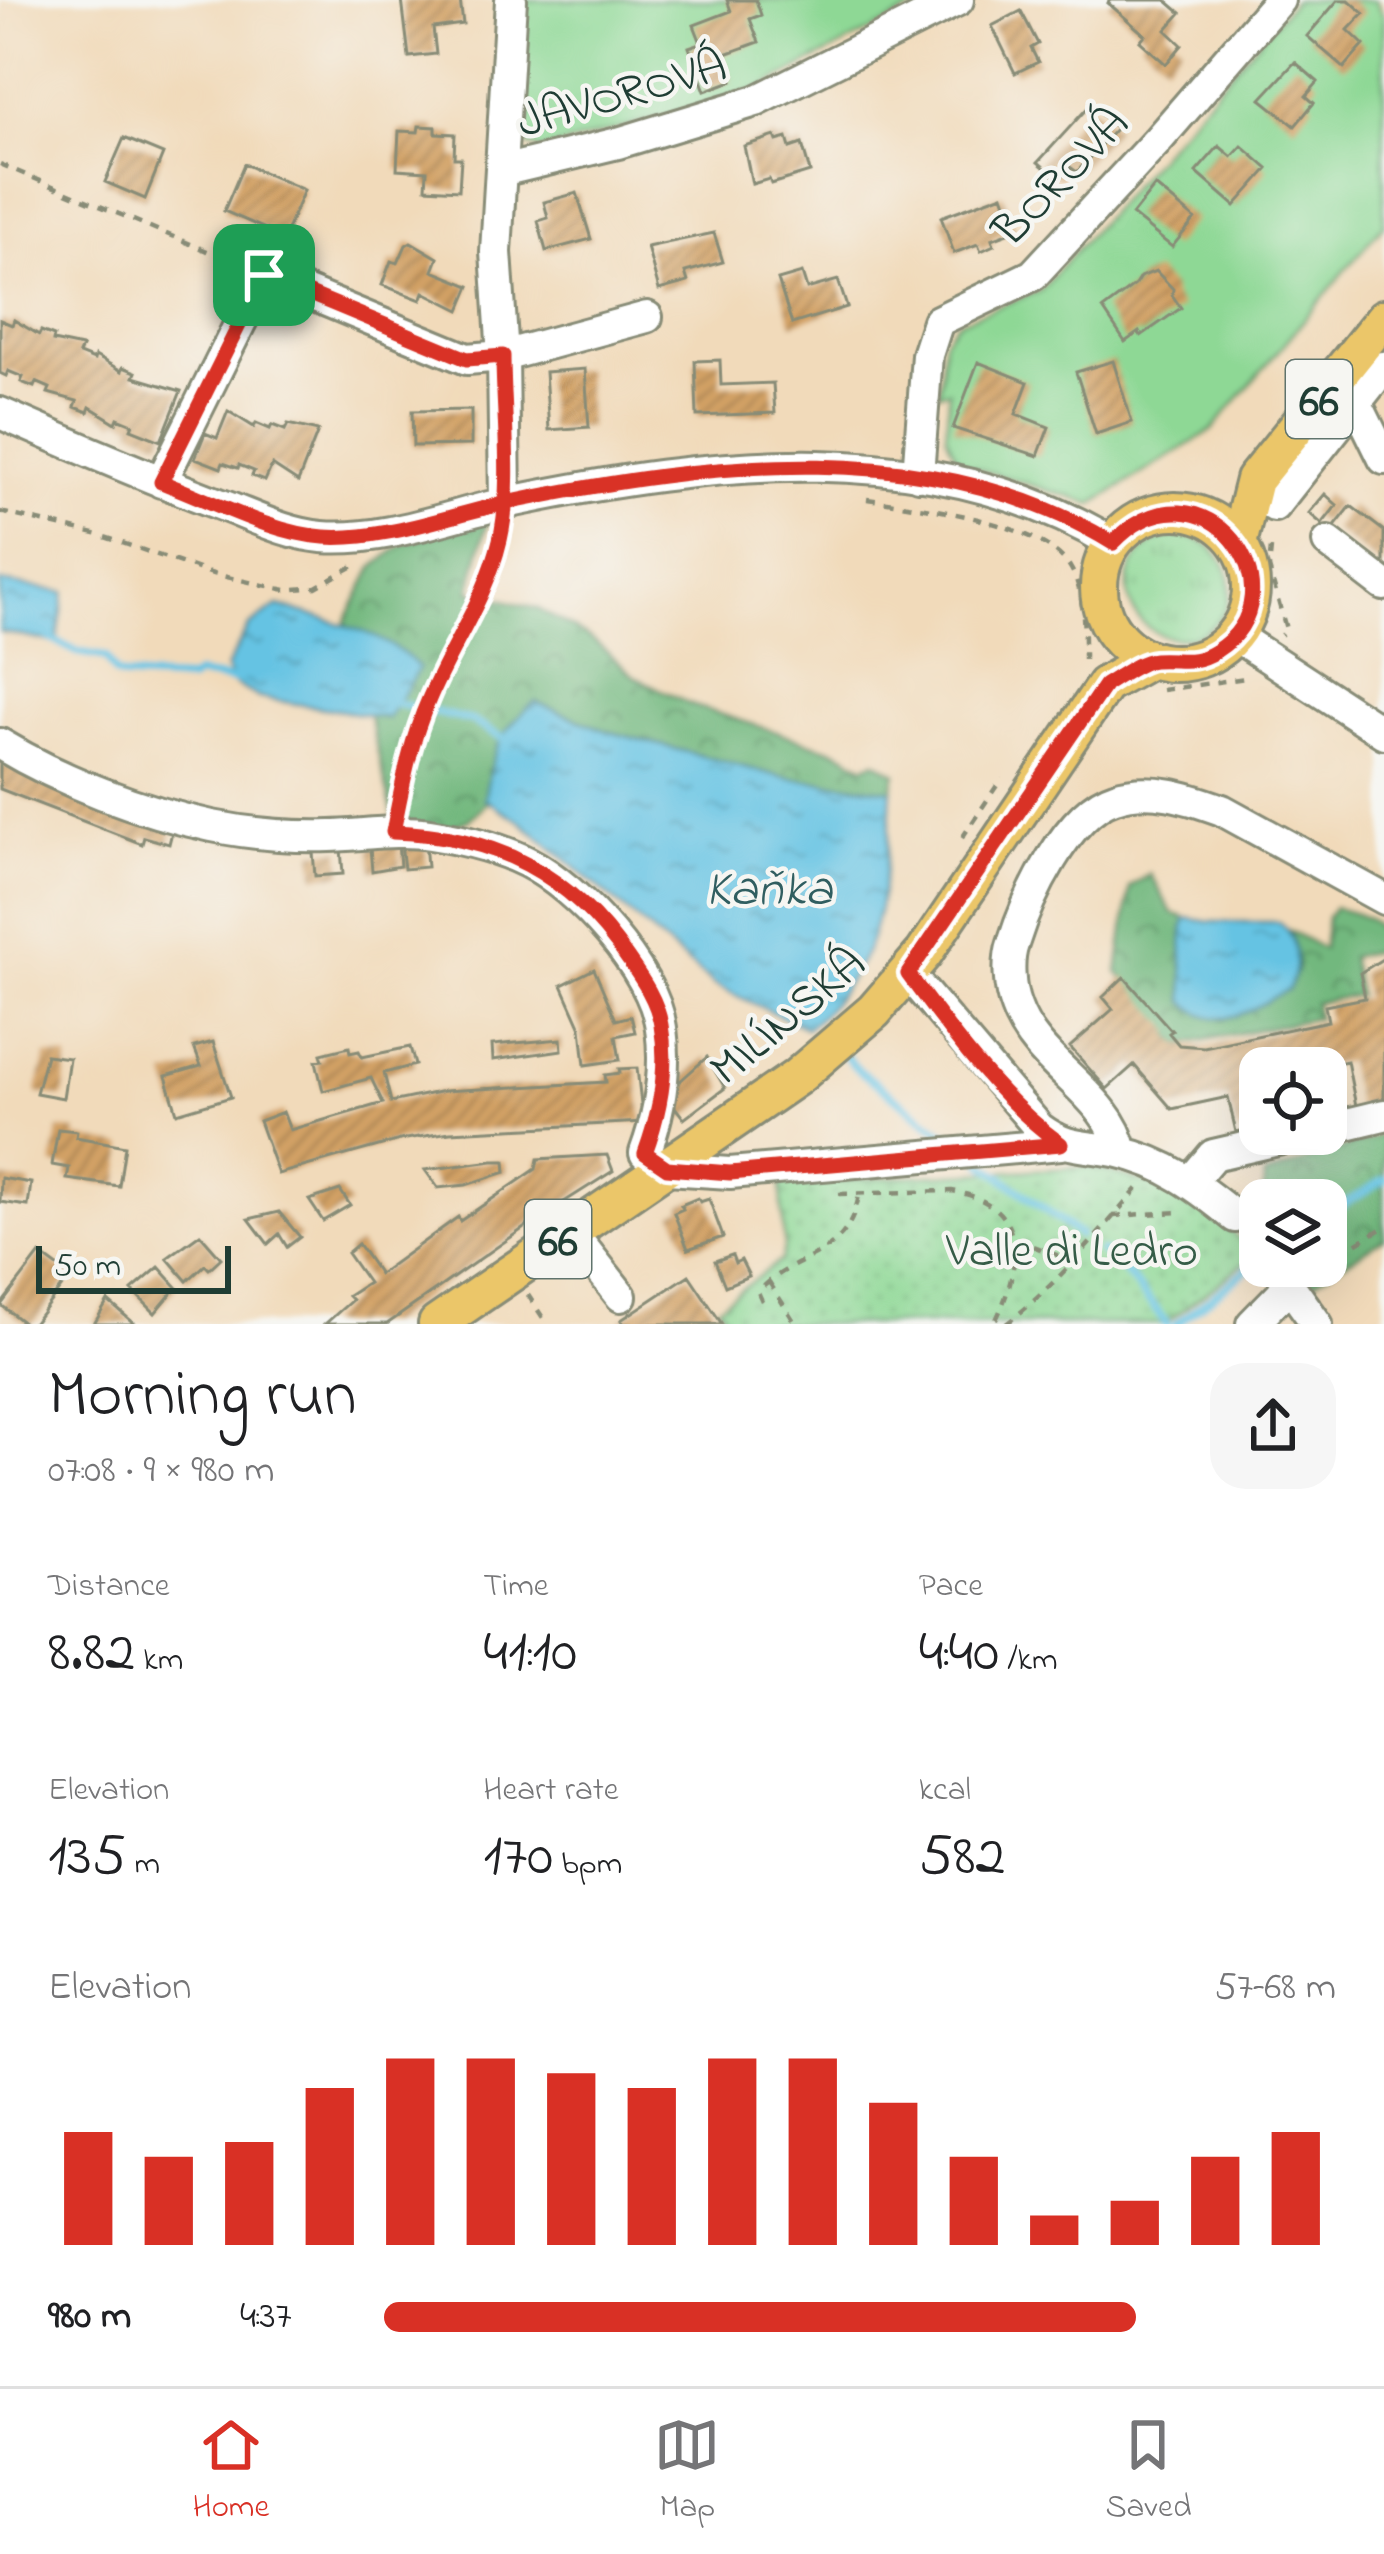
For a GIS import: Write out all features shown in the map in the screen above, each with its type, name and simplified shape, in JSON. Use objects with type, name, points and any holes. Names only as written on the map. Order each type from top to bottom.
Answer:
[{"type":"main road","name":"66","points":[[1188,512],[1264,493],[1384,318]]},
{"type":"main road","points":[[1238,544],[1264,493]]},
{"type":"main road","points":[[1105,685],[1108,624],[1099,582],[1103,562],[1113,543],[1146,516],[1188,512],[1207,518],[1238,544],[1249,566],[1252,590],[1247,614],[1234,635]]},
{"type":"main road","points":[[1108,624],[1134,651],[1151,659]]},
{"type":"main road","name":"MILÍNSKÁ","points":[[436,1324],[570,1231],[656,1161],[797,1077],[848,1035],[908,974],[1105,685],[1151,659],[1197,660],[1217,651],[1234,635]]},
{"type":"street","points":[[505,503],[496,252],[511,0]]},
{"type":"street","name":"JAVOROVÁ","points":[[501,171],[618,143],[756,101],[958,0]]},
{"type":"street","name":"BOROVÁ","points":[[918,476],[927,355],[938,321],[1033,275],[1279,0]]},
{"type":"street","points":[[161,482],[264,275],[467,359],[503,356],[647,317]]},
{"type":"street","points":[[1264,493],[1356,402],[1384,367]]},
{"type":"street","points":[[1356,402],[1384,459]]},
{"type":"street","points":[[0,413],[161,482],[294,532],[324,537],[374,532],[614,481],[710,468],[825,466],[918,476],[1044,507],[1113,543]]},
{"type":"street","points":[[1328,542],[1384,585]]},
{"type":"street","points":[[1234,635],[1384,733]]},
{"type":"street","points":[[0,744],[148,810],[214,826],[271,835],[393,832],[468,841],[527,862],[572,893],[616,940],[649,988],[661,1024],[664,1078],[656,1161],[730,1173],[1061,1144],[1121,1152],[1157,1165],[1191,1181],[1230,1213]]},
{"type":"street","points":[[1121,1152],[1117,1129],[1028,1034],[1014,1004],[1010,973],[1011,947],[1051,860],[1093,808],[1115,797],[1141,793],[1193,800],[1222,810],[1384,899]]},
{"type":"street","points":[[908,974],[1000,1087],[1061,1144]]},
{"type":"street","points":[[1347,1124],[1384,1114]]},
{"type":"street","points":[[1191,1181],[1214,1155],[1239,1149]]},
{"type":"street","points":[[570,1231],[621,1296]]},
{"type":"street","points":[[1252,1324],[1287,1281],[1317,1324]]},
{"type":"path","points":[[0,164],[264,275]]},
{"type":"path","points":[[856,498],[934,509],[1027,535],[1050,548],[1070,566],[1076,583],[1084,668],[1105,685]]},
{"type":"path","points":[[393,832],[410,747],[431,694],[487,588],[502,535],[505,503]]},
{"type":"path","points":[[0,512],[99,535],[213,574],[286,590],[316,586],[361,561]]},
{"type":"path","points":[[1006,1324],[1078,1256],[1157,1165]]},
{"type":"path","points":[[794,1167],[804,1180],[840,1194],[952,1190],[970,1194],[1005,1220],[1016,1240],[1006,1298],[994,1324]]},
{"type":"path","points":[[762,1301],[758,1292],[769,1282],[829,1249],[846,1234],[859,1195]]},
{"type":"path","points":[[1113,1216],[1230,1213]]},
{"type":"path","points":[[1347,1249],[1384,1227]]},
{"type":"path","points":[[1016,1240],[1057,1255],[1078,1256]]},
{"type":"path","points":[[769,1282],[796,1324]]},
{"type":"path","points":[[534,1324],[537,1307]]},
{"type":"green space","points":[[525,0],[931,0],[757,90],[542,151],[527,145],[521,131]]},
{"type":"green space","points":[[1294,0],[1375,0],[1384,17],[1384,224],[1212,430],[1093,504],[959,463],[946,435],[949,390],[939,393],[944,340],[957,322],[1040,291]]},
{"type":"green space","points":[[488,518],[470,591],[538,609],[593,640],[634,676],[691,705],[840,752],[865,766],[876,761],[896,773],[892,790],[782,777],[607,731],[535,702],[502,780],[477,813],[442,828],[394,819],[346,621],[373,568],[403,544]]},
{"type":"green space","points":[[1179,536],[1198,540],[1215,551],[1226,568],[1230,587],[1226,606],[1215,623],[1198,634],[1179,638],[1160,634],[1143,623],[1132,606],[1128,587],[1132,568],[1143,551],[1160,540]]},
{"type":"green space","points":[[1150,874],[1172,913],[1186,918],[1184,1000],[1223,1020],[1289,989],[1298,965],[1290,931],[1323,949],[1327,917],[1334,908],[1374,924],[1384,949],[1350,957],[1358,995],[1314,1003],[1317,1018],[1179,1045],[1118,972],[1130,887]]},
{"type":"green space","points":[[1384,1134],[1384,1238],[1347,1261],[1347,1179],[1264,1179],[1324,1155],[1347,1155],[1347,1147]]},
{"type":"green space","name":"Valle di Ledro","points":[[1090,1167],[1199,1205],[1239,1239],[1239,1267],[1164,1324],[731,1324],[718,1306],[781,1260],[781,1183]]},
{"type":"water","points":[[0,582],[65,592],[57,643],[0,632]]},
{"type":"water","points":[[278,606],[372,635],[419,668],[388,718],[259,698],[234,684],[226,668],[249,626]]},
{"type":"water","name":"Kaňka","points":[[535,702],[607,731],[782,777],[892,790],[886,865],[871,939],[843,988],[815,1021],[806,1028],[714,985],[520,821],[484,799],[498,745]]},
{"type":"water","points":[[1186,918],[1279,922],[1296,954],[1289,989],[1236,1016],[1210,1017],[1197,1011],[1184,1001]]},
{"type":"building","points":[[402,0],[460,0],[463,24],[433,28],[436,54],[409,57]]},
{"type":"building","points":[[727,0],[756,0],[761,15],[750,19],[759,42],[723,55],[732,81],[705,91],[689,47],[701,43],[694,25],[731,11]]},
{"type":"building","points":[[1110,0],[1166,0],[1181,13],[1166,30],[1182,45],[1166,64],[1140,41],[1145,35]]},
{"type":"building","points":[[1338,0],[1349,0],[1364,13],[1348,30],[1364,45],[1344,68],[1307,36]]},
{"type":"building","points":[[1021,11],[1038,44],[1031,48],[1038,62],[1015,73],[992,26]]},
{"type":"building","points":[[1295,62],[1318,82],[1306,96],[1314,103],[1295,126],[1261,99]]},
{"type":"building","points":[[1090,105],[1116,128],[1077,172],[1070,167],[1059,180],[1038,162]]},
{"type":"building","points":[[419,126],[455,134],[454,158],[461,158],[459,190],[426,188],[427,171],[397,169],[399,131],[418,132]]},
{"type":"building","points":[[775,136],[777,141],[787,138],[790,148],[802,144],[810,172],[771,184],[769,179],[752,184],[744,146]]},
{"type":"building","points":[[124,138],[163,154],[145,199],[105,182]]},
{"type":"building","points":[[1219,146],[1232,157],[1242,146],[1268,169],[1235,206],[1196,172]]},
{"type":"building","points":[[244,164],[304,190],[284,237],[224,211]]},
{"type":"building","points":[[1155,186],[1195,219],[1172,247],[1132,215]]},
{"type":"building","points":[[577,193],[591,239],[546,251],[538,221],[548,218],[544,202]]},
{"type":"building","points":[[1003,194],[1016,230],[992,239],[994,245],[981,251],[978,244],[954,253],[941,217]]},
{"type":"building","points":[[714,233],[723,262],[685,272],[688,282],[659,290],[647,247]]},
{"type":"building","points":[[411,242],[438,258],[433,271],[470,286],[460,310],[424,292],[421,300],[382,285],[391,261],[398,263]]},
{"type":"building","points":[[1156,271],[1173,289],[1181,308],[1125,342],[1103,309],[1140,277]]},
{"type":"building","points":[[802,273],[807,289],[838,280],[847,307],[792,324],[778,280]]},
{"type":"building","points":[[0,320],[12,325],[14,320],[39,335],[41,331],[54,336],[53,341],[82,347],[79,354],[181,391],[161,441],[118,418],[116,423],[90,407],[88,412],[75,407],[77,401],[48,393],[50,388],[36,382],[34,387],[21,382],[23,377],[0,373]]},
{"type":"building","points":[[720,360],[721,385],[773,383],[775,413],[697,416],[695,361]]},
{"type":"building","points":[[1113,361],[1132,422],[1096,434],[1076,372]]},
{"type":"building","points":[[978,362],[1028,382],[1016,414],[1049,427],[1038,456],[953,428]]},
{"type":"building","points":[[585,369],[589,427],[549,430],[545,372]]},
{"type":"building","points":[[471,410],[471,445],[413,446],[412,411]]},
{"type":"building","points":[[228,411],[254,427],[256,423],[285,430],[288,424],[318,431],[298,482],[272,465],[265,481],[239,465],[223,463],[221,468],[195,458],[205,433],[217,438]]},
{"type":"building","points":[[1325,494],[1337,505],[1322,524],[1309,513]]},
{"type":"building","points":[[1351,506],[1384,531],[1384,568],[1333,529]]},
{"type":"building","points":[[0,763],[173,828],[169,844],[144,837],[142,844],[0,789]]},
{"type":"building","points":[[425,842],[427,867],[404,869],[401,844]]},
{"type":"building","points":[[398,844],[400,866],[372,871],[370,848]]},
{"type":"building","points":[[341,849],[343,874],[315,876],[313,852]]},
{"type":"building","points":[[1384,958],[1384,1101],[1356,1106],[1347,1047],[1239,1047],[1236,1132],[1228,1097],[1172,1109],[1134,1065],[1107,1089],[1070,1047],[1113,1009],[1103,997],[1124,977],[1179,1045],[1204,1047],[1328,1021],[1325,1006],[1365,998],[1360,973]]},
{"type":"building","points":[[594,969],[616,1020],[631,1016],[635,1032],[616,1036],[620,1060],[585,1065],[581,1028],[562,985]]},
{"type":"building","points":[[561,1039],[562,1050],[493,1060],[492,1045]]},
{"type":"building","points":[[213,1042],[231,1097],[177,1113],[166,1076],[201,1066],[194,1047]]},
{"type":"building","points":[[349,1047],[350,1053],[359,1051],[362,1057],[410,1047],[415,1065],[384,1073],[391,1102],[444,1091],[606,1082],[605,1075],[637,1068],[643,1122],[450,1132],[400,1140],[278,1174],[259,1121],[283,1112],[290,1130],[383,1103],[371,1078],[323,1091],[316,1061],[323,1060],[321,1054]]},
{"type":"building","points":[[46,1055],[69,1058],[63,1098],[36,1093]]},
{"type":"building","points":[[707,1057],[725,1088],[684,1119],[668,1098],[669,1091]]},
{"type":"building","points":[[58,1129],[125,1146],[119,1186],[67,1179],[69,1168],[52,1165]]},
{"type":"building","points":[[607,1155],[613,1171],[387,1324],[325,1324],[352,1300],[348,1296],[368,1283],[347,1253],[358,1244],[379,1274],[536,1169],[538,1159]]},
{"type":"building","points":[[505,1161],[506,1172],[466,1185],[438,1188],[425,1170]]},
{"type":"building","points":[[1,1178],[31,1183],[28,1206],[0,1202]]},
{"type":"building","points":[[340,1190],[350,1205],[323,1221],[309,1200]]},
{"type":"building","points":[[698,1198],[700,1202],[709,1199],[723,1237],[688,1249],[674,1213]]},
{"type":"building","points":[[279,1212],[300,1237],[287,1247],[279,1234],[268,1244],[249,1219]]},
{"type":"building","points":[[200,1234],[221,1258],[187,1281],[167,1258]]},
{"type":"building","points":[[40,1254],[70,1276],[33,1324],[25,1324],[1,1305]]},
{"type":"building","points":[[732,1255],[735,1263],[741,1260],[749,1276],[725,1286],[715,1261]]},
{"type":"building","points":[[159,1267],[177,1287],[155,1313],[132,1290]]},
{"type":"building","points":[[689,1275],[722,1324],[624,1324],[621,1320]]},
{"type":"building","points":[[108,1301],[135,1324],[94,1324]]},
{"type":"waterway","points":[[49,638],[77,652],[106,657],[116,674],[125,677],[190,680],[196,675],[239,681]]},
{"type":"waterway","points":[[390,702],[472,721],[506,740]]},
{"type":"waterway","points":[[841,1050],[856,1068],[955,1142]]},
{"type":"waterway","points":[[982,1162],[1079,1235]]},
{"type":"waterway","points":[[1347,1202],[1384,1180]]},
{"type":"waterway","points":[[1101,1251],[1119,1264],[1167,1324]]},
{"type":"waterway","points":[[1176,1324],[1239,1276]]},
{"type":"route","points":[[264,275],[161,482],[294,532],[354,536],[395,529],[505,503],[614,481],[710,468],[825,466],[918,476],[1009,495],[1081,523],[1113,543],[1146,516],[1167,511],[1207,518],[1238,544],[1249,566],[1252,590],[1247,614],[1234,635],[1217,651],[1197,660],[1151,659],[1105,685],[908,974],[1000,1087],[1061,1144],[730,1173],[667,1168],[645,1153],[664,1078],[661,1024],[649,988],[616,940],[572,893],[527,862],[468,841],[393,832],[410,747],[431,694],[487,588],[502,535],[505,503],[503,356],[467,359],[264,275]]}]
